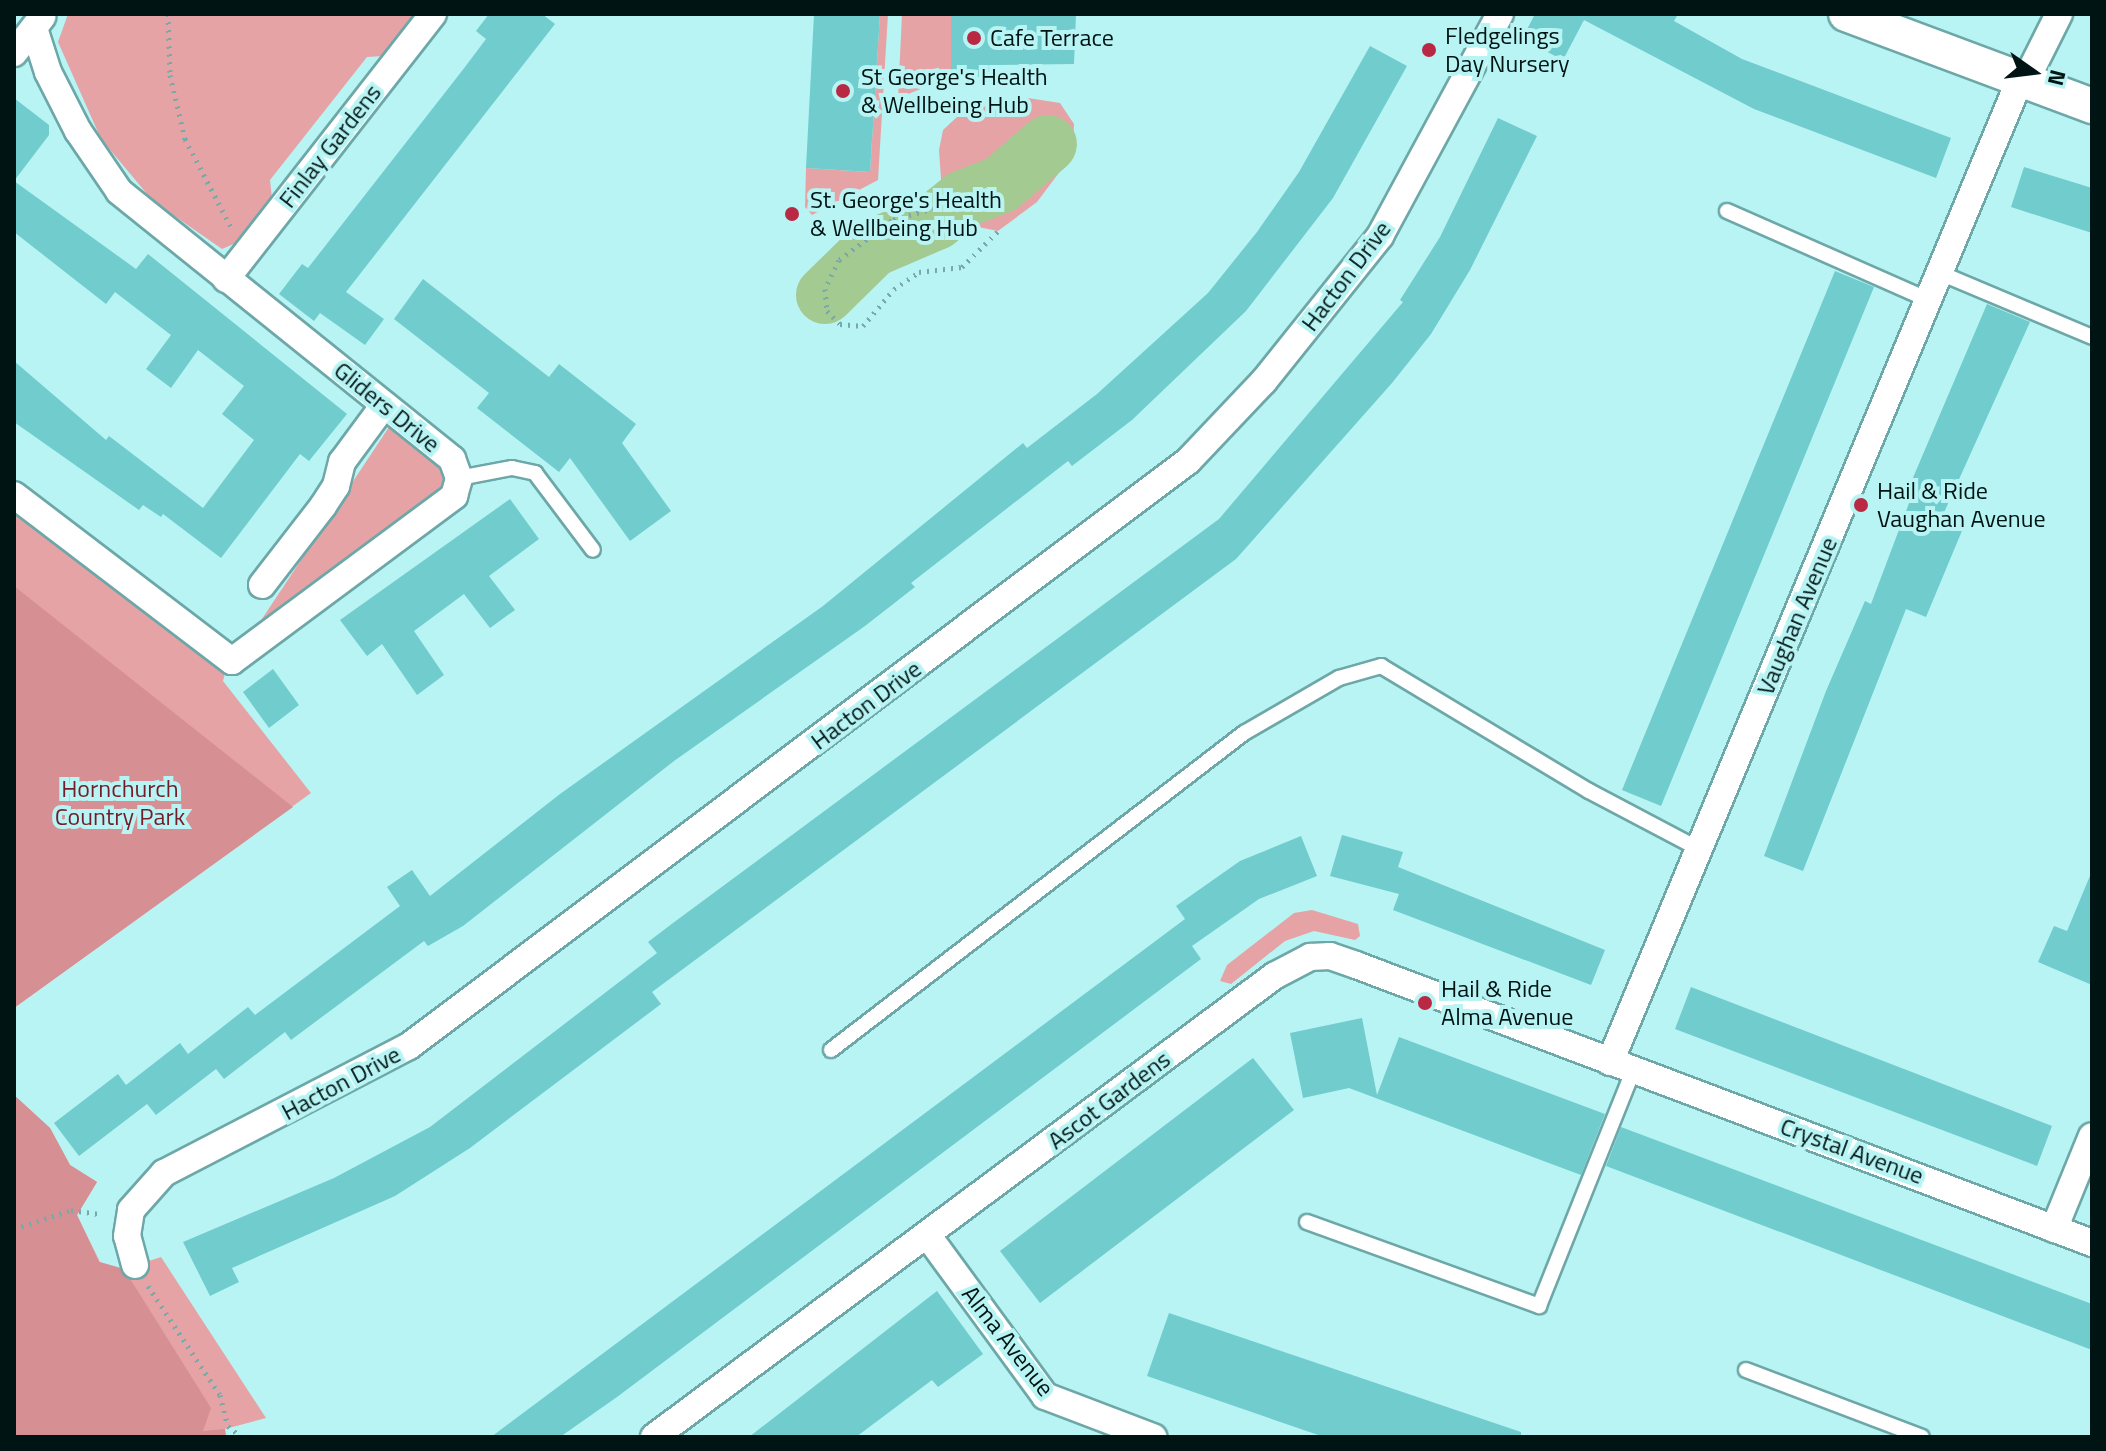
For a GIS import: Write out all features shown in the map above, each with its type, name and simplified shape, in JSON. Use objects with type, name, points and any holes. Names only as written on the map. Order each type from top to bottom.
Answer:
[{"type":"street","name":"Finlay Gardens","points":[[226,279],[433,14]]},
{"type":"street","name":"Hacton Drive","points":[[130,1217],[164,1173],[409,1046],[1188,461],[1273,370],[1380,236],[1500,14]]},
{"type":"street","points":[[1846,14],[2092,106]]},
{"type":"street","name":"Vaughan Avenue","points":[[1622,1066],[1699,849],[2022,82],[2059,14]]},
{"type":"street","points":[[14,53],[39,21]]},
{"type":"street","name":"Gliders Drive","points":[[39,21],[48,72],[78,131],[119,191],[452,459],[459,478]]},
{"type":"street","points":[[262,585],[323,506],[336,486],[342,462],[384,405]]},
{"type":"street","points":[[14,495],[232,661],[454,496],[459,478]]},
{"type":"street","name":"Ascot Gardens","points":[[654,1437],[1274,976],[1310,957],[1330,956],[1622,1066]]},
{"type":"street","name":"Crystal Avenue","points":[[1622,1066],[2092,1243]]},
{"type":"street","points":[[2054,1229],[2092,1136]]},
{"type":"street","points":[[130,1217],[127,1236],[135,1265]]},
{"type":"street","name":"Alma Avenue","points":[[928,1236],[1045,1396],[1153,1437]]},
{"type":"lane","points":[[1727,211],[1929,300]]},
{"type":"lane","points":[[1940,273],[2092,337]]},
{"type":"lane","points":[[459,478],[512,468],[535,473],[593,550]]},
{"type":"lane","points":[[831,1050],[1244,733],[1339,678],[1381,666],[1589,791],[1699,849]]},
{"type":"lane","points":[[1307,1222],[1539,1306],[1622,1066]]},
{"type":"lane","points":[[1746,1370],[1922,1437]]},
{"type":"path","points":[[168,14],[170,75],[185,139],[209,192],[249,250]]},
{"type":"path","points":[[946,193],[934,208],[892,220],[839,260],[825,295],[827,311],[840,324],[863,326],[894,289],[919,272],[962,267],[998,231]]},
{"type":"path","points":[[14,1229],[71,1210],[130,1217]]},
{"type":"path","points":[[135,1265],[220,1395],[228,1426],[241,1437]]},
{"type":"green space","points":[[68,14],[415,14],[384,56],[367,57],[270,180],[272,198],[236,243],[222,249],[153,201],[101,139],[58,42]]},
{"type":"green space","points":[[880,14],[888,14],[878,180],[812,215],[805,207],[806,168],[870,172]]},
{"type":"green space","points":[[902,14],[951,14],[951,77],[898,98]]},
{"type":"green space","points":[[1028,98],[1060,103],[1074,124],[1073,144],[1061,170],[1037,202],[998,231],[968,225],[953,210],[941,179],[939,150],[943,130],[971,104]]},
{"type":"green space","points":[[389,427],[440,465],[445,487],[258,625]]},
{"type":"green space","name":"Hornchurch Country Park","points":[[14,508],[226,670],[223,681],[311,793],[14,1008]]},
{"type":"green space","name":"Hornchurch Country Park","points":[[14,586],[293,807],[14,1008]]},
{"type":"green space","points":[[1312,910],[1358,924],[1360,936],[1355,940],[1314,931],[1285,941],[1231,984],[1220,981],[1227,965],[1294,913]]},
{"type":"green space","points":[[14,1095],[50,1128],[70,1165],[97,1182],[77,1215],[100,1262],[124,1269],[161,1257],[266,1418],[225,1429],[226,1437],[14,1437]]},
{"type":"green space","points":[[14,1095],[50,1128],[70,1165],[97,1182],[77,1215],[99,1262],[124,1269],[211,1408],[203,1431],[225,1429],[226,1437],[14,1437]]},
{"type":"building","points":[[489,14],[542,14],[555,24],[346,292],[384,319],[365,345],[320,313],[314,321],[279,294],[302,264],[308,268],[486,39],[476,31]]},
{"type":"building","name":"St George's Health & Wellbeing Hub","points":[[814,14],[880,14],[870,172],[806,168]]},
{"type":"building","points":[[951,14],[1076,14],[1074,64],[996,65],[996,77],[951,77]]},
{"type":"building","points":[[1535,14],[1678,14],[1674,21],[1742,59],[1951,138],[1936,178],[1754,109],[1584,20],[1563,60],[1522,39]]},
{"type":"building","points":[[1370,46],[1407,66],[1333,198],[1246,311],[1132,420],[1072,466],[1068,461],[911,583],[915,587],[865,626],[674,761],[463,926],[428,946],[424,941],[291,1040],[285,1032],[224,1079],[216,1069],[156,1115],[147,1104],[79,1156],[54,1123],[118,1074],[126,1085],[180,1043],[188,1054],[248,1007],[255,1015],[400,906],[387,887],[412,870],[430,896],[560,794],[823,606],[1023,443],[1027,448],[1097,394],[1208,293],[1257,232],[1299,172]]},
{"type":"building","points":[[14,98],[49,125],[49,135],[14,181]]},
{"type":"building","points":[[1498,118],[1537,136],[1470,270],[1431,334],[1392,383],[1236,559],[652,992],[661,1004],[470,1148],[395,1196],[232,1268],[239,1282],[210,1296],[183,1242],[334,1178],[430,1127],[657,953],[648,942],[1219,519],[1403,302],[1400,300],[1440,237]]},
{"type":"building","points":[[2024,167],[2092,188],[2092,233],[2011,207]]},
{"type":"building","points":[[14,181],[136,269],[148,254],[347,414],[309,461],[300,454],[221,558],[163,514],[161,517],[143,505],[139,510],[14,422],[14,361],[106,440],[109,436],[203,508],[254,440],[222,414],[244,386],[198,350],[171,388],[146,369],[171,335],[115,292],[106,304],[14,232]]},
{"type":"building","points":[[1835,271],[1874,287],[1661,806],[1622,790]]},
{"type":"building","points":[[423,279],[549,377],[559,364],[636,424],[622,443],[671,511],[630,541],[570,458],[559,472],[477,408],[489,393],[394,319]]},
{"type":"building","points":[[1987,304],[2030,322],[1942,517],[1964,526],[1926,617],[1906,609],[1803,871],[1764,856],[1826,691],[1865,601],[1871,604],[1917,482],[1912,480]]},
{"type":"building","points":[[510,499],[539,539],[489,576],[515,610],[490,628],[464,594],[414,631],[444,675],[417,695],[382,644],[367,656],[340,620]]},
{"type":"building","points":[[273,669],[299,705],[269,728],[243,692]]},
{"type":"building","points":[[1342,835],[1403,852],[1398,867],[1605,950],[1591,985],[1393,910],[1399,894],[1330,876]]},
{"type":"building","points":[[1301,836],[1317,876],[1259,899],[1192,946],[1201,959],[617,1397],[560,1437],[491,1437],[1185,919],[1176,906],[1240,861]]},
{"type":"building","points":[[2092,871],[2092,985],[2038,962],[2054,926],[2067,931]]},
{"type":"building","points":[[1691,987],[2052,1126],[2037,1166],[1675,1029]]},
{"type":"building","points":[[1362,1018],[1377,1095],[1399,1037],[1605,1114],[1581,1175],[1349,1088],[1303,1098],[1290,1033]]},
{"type":"building","points":[[1253,1058],[1294,1110],[1040,1303],[1000,1251]]},
{"type":"building","points":[[1621,1127],[2092,1304],[2092,1350],[1606,1166]]},
{"type":"building","points":[[937,1291],[983,1354],[938,1387],[932,1380],[856,1437],[749,1437]]},
{"type":"building","points":[[1169,1313],[1521,1432],[1521,1437],[1324,1437],[1147,1376]]},
{"type":"waterway","points":[[825,295],[873,248],[936,221],[963,199],[1000,185],[1048,144]]},
{"type":"place","name":"Cafe Terrace","points":[[974,38]]},
{"type":"place","name":"Fledgelings Day Nursery","points":[[1429,50]]},
{"type":"place","name":"St George's Health & Wellbeing Hub","points":[[843,91]]},
{"type":"place","name":"St. George's Health & Wellbeing Hub","points":[[792,214]]},
{"type":"place","name":"Hail & Ride Vaughan Avenue","points":[[1861,505]]},
{"type":"place","name":"Hail & Ride Alma Avenue","points":[[1425,1003]]}]
